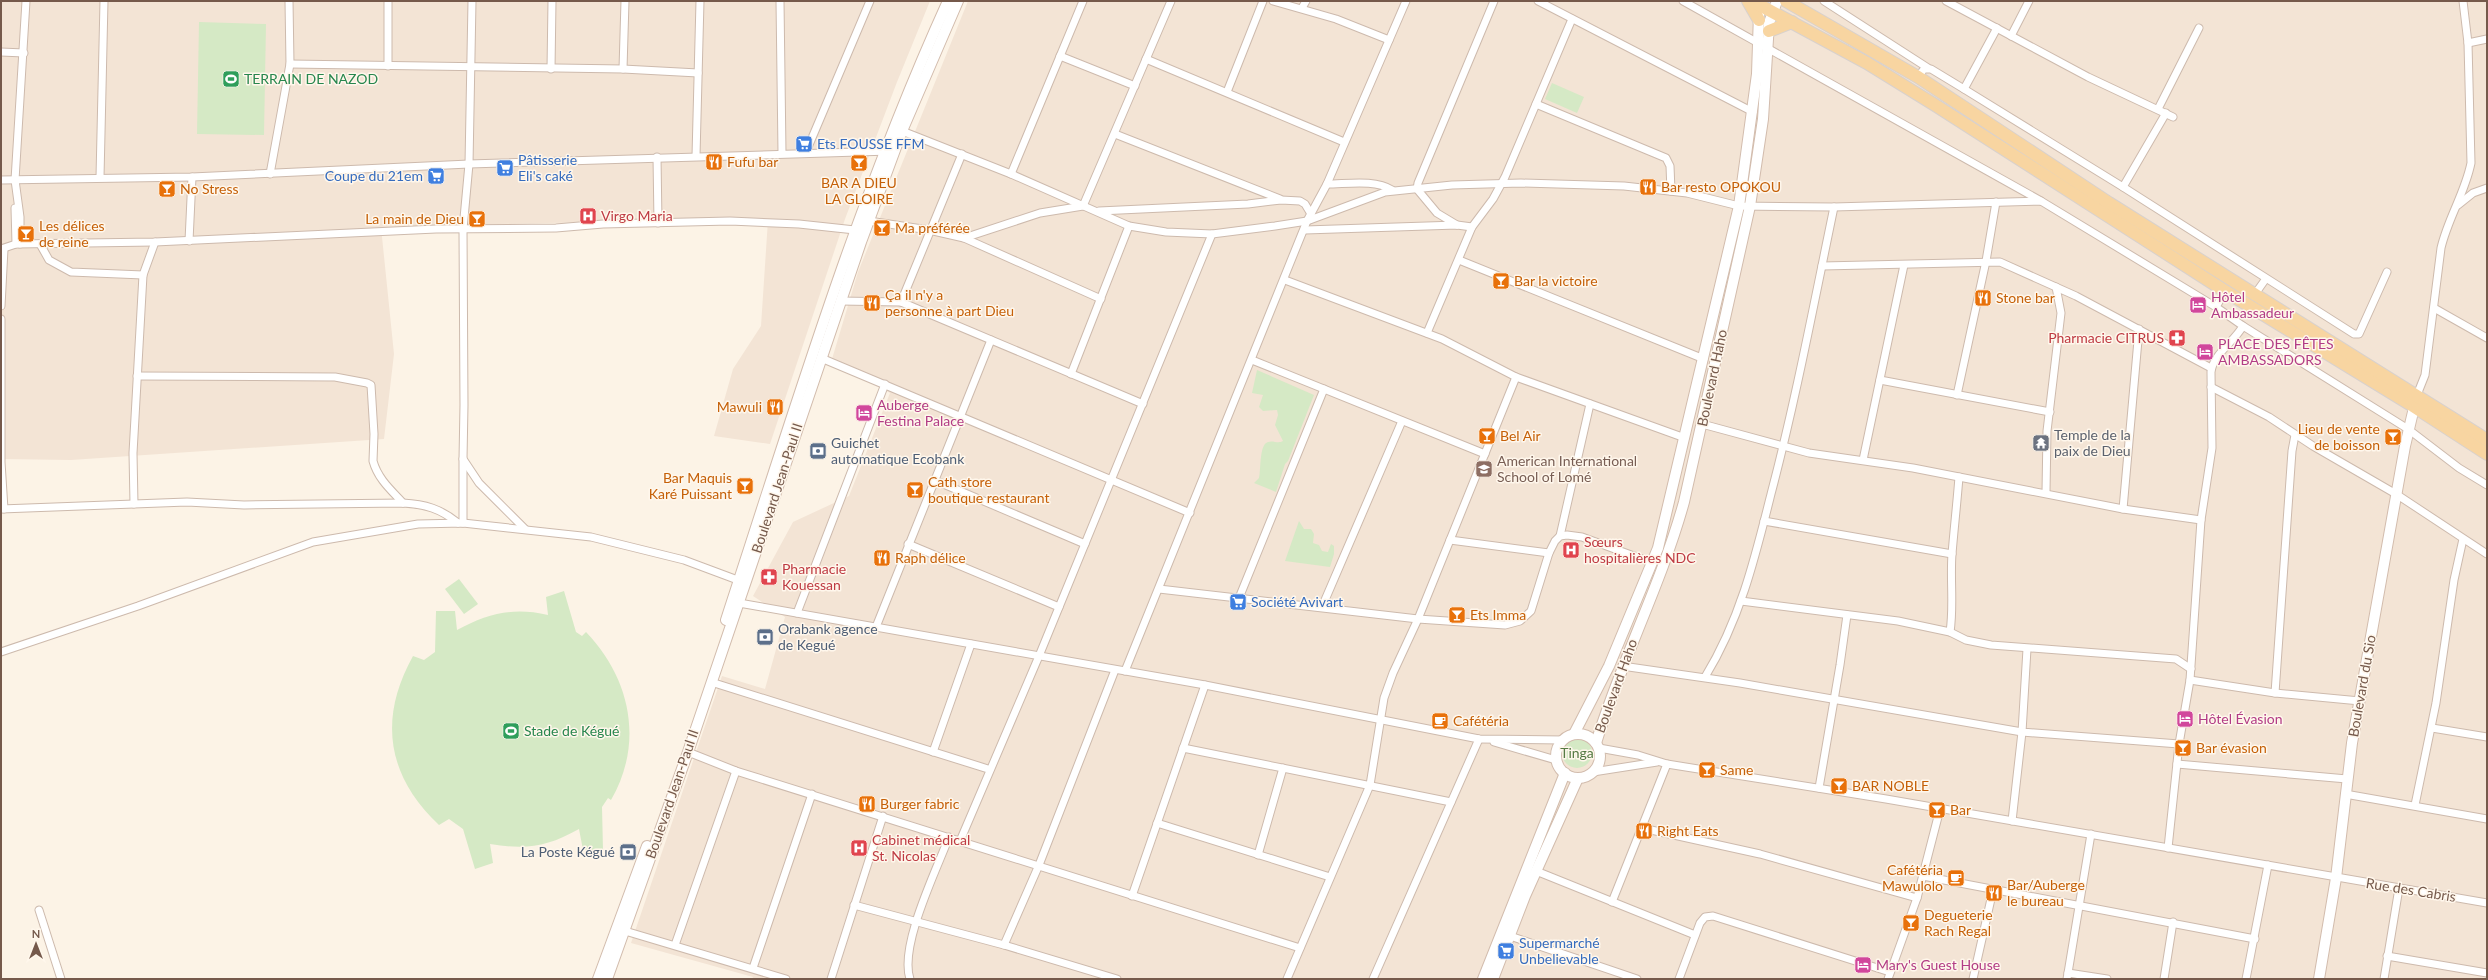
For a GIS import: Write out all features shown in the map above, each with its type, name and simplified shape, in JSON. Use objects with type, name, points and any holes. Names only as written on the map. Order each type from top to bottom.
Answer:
[{"type":"main road","name":"Boulevard Jean-Paul II","points":[[607,979],[688,752],[739,603],[742,582],[855,230],[890,151],[948,1]]},
{"type":"main road","name":"Boulevard Jean-Paul II","points":[[598,979],[708,677],[821,358],[869,221],[890,151],[902,131],[958,1]]},
{"type":"main road","points":[[1786,1],[1918,77],[2109,203],[2255,294],[2415,401],[2487,454]]},
{"type":"main road","points":[[1759,20],[1755,2],[1774,6],[1792,22],[1934,105],[2225,291],[2415,401],[2487,440]]},
{"type":"main road","name":"Boulevard Haho","points":[[1574,734],[1609,666],[1653,563],[1685,438],[1739,206],[1764,45],[1769,31],[1774,6]]},
{"type":"main road","name":"Boulevard Haho","points":[[1597,745],[1605,710],[1672,546],[1702,424],[1750,206],[1757,167],[1763,120],[1764,45],[1759,20]]},
{"type":"main road","points":[[1769,31],[1792,22]]},
{"type":"main road","points":[[1745,167],[1757,167]]},
{"type":"main road","name":"Boulevard du Sio","points":[[2318,979],[2336,878],[2347,779],[2360,701],[2396,494],[2408,429],[2415,401]]},
{"type":"main road","points":[[1574,734],[1586,736],[1597,745],[1600,761],[1593,772],[1578,778],[1564,773],[1556,760],[1558,747],[1564,740],[1574,734]]},
{"type":"main road","points":[[1482,979],[1564,773]]},
{"type":"main road","points":[[1493,979],[1536,871],[1578,778]]},
{"type":"street","points":[[18,244],[20,217],[15,180],[26,1]]},
{"type":"street","points":[[100,177],[104,1]]},
{"type":"street","points":[[270,174],[290,64],[289,1]]},
{"type":"street","points":[[388,1],[388,66]]},
{"type":"street","points":[[460,523],[464,412],[463,229],[469,164],[472,1]]},
{"type":"street","points":[[551,69],[552,1]]},
{"type":"street","points":[[623,69],[625,1]]},
{"type":"street","points":[[696,156],[700,1]]},
{"type":"street","points":[[780,1],[782,153]]},
{"type":"street","points":[[806,152],[870,1]]},
{"type":"street","points":[[1011,174],[1082,1]]},
{"type":"street","points":[[1083,206],[1171,1]]},
{"type":"street","points":[[1227,92],[1263,1]]},
{"type":"street","points":[[1273,1],[1302,8],[1389,40]]},
{"type":"street","points":[[1302,8],[1306,1]]},
{"type":"street","points":[[1125,671],[1285,280],[1305,230],[1307,221],[1327,184],[1406,1]]},
{"type":"street","points":[[1417,189],[1419,178],[1494,1]]},
{"type":"street","points":[[1538,1],[1753,112]]},
{"type":"street","points":[[1684,1],[2041,201],[2216,308],[2408,429],[2459,468],[2487,485]]},
{"type":"street","points":[[1824,1],[1928,68],[1964,88],[2123,187],[2265,280],[2356,335],[2375,301],[2387,272]]},
{"type":"street","points":[[1946,1],[2088,77],[2170,115],[2123,187]]},
{"type":"street","points":[[2011,36],[2029,1]]},
{"type":"street","points":[[2415,401],[2425,375],[2441,248],[2446,230],[2458,205],[2471,163],[2468,43],[2463,1]]},
{"type":"street","points":[[1426,333],[1459,260],[1472,227],[1486,211],[1501,184],[1572,19]]},
{"type":"street","points":[[1964,88],[1997,28]]},
{"type":"street","points":[[2158,109],[2199,28]]},
{"type":"street","points":[[2468,43],[2487,39]]},
{"type":"street","points":[[1,52],[24,53]]},
{"type":"street","points":[[1060,56],[1135,86]]},
{"type":"street","points":[[1146,59],[1344,142]]},
{"type":"street","points":[[290,64],[623,69],[698,73]]},
{"type":"street","points":[[1918,77],[1924,69],[1928,68]]},
{"type":"street","points":[[1536,104],[1666,158],[1670,166],[1671,191]]},
{"type":"street","points":[[902,131],[1011,174],[1130,226],[1166,232],[1212,234],[1307,221],[1392,190],[1501,184],[1624,186],[1687,193],[1739,206],[1834,207],[2041,201]]},
{"type":"street","points":[[1115,134],[1282,200]]},
{"type":"street","points":[[1,180],[270,174],[469,164],[657,157],[890,151]]},
{"type":"street","points":[[901,302],[929,230],[962,154]]},
{"type":"street","points":[[657,157],[658,223]]},
{"type":"street","points":[[189,240],[192,176]]},
{"type":"street","points":[[1327,184],[1374,184],[1385,186],[1392,190]]},
{"type":"street","points":[[2458,205],[2473,193],[2487,188]]},
{"type":"street","points":[[1417,189],[1437,213],[1457,225]]},
{"type":"street","points":[[1096,211],[1248,204],[1282,200],[1300,201],[1305,204],[1311,214]]},
{"type":"street","points":[[1957,395],[1986,261],[1996,202]]},
{"type":"street","points":[[964,238],[1040,213],[1083,206]]},
{"type":"street","points":[[1705,677],[1727,635],[1741,601],[1764,521],[1783,447],[1834,207]]},
{"type":"street","points":[[869,221],[929,230],[964,238],[1101,299]]},
{"type":"street","points":[[1,306],[2,249],[18,244],[155,242],[463,229],[556,228],[658,223],[763,222],[855,230]]},
{"type":"street","points":[[1305,230],[1457,225],[1472,227]]},
{"type":"street","points":[[1071,374],[1130,226]]},
{"type":"street","points":[[960,840],[988,769],[1039,656],[1212,234]]},
{"type":"street","points":[[134,504],[133,452],[143,275],[155,242]]},
{"type":"street","points":[[40,244],[49,260],[71,272],[143,275]]},
{"type":"street","points":[[1459,260],[1704,359]]},
{"type":"street","points":[[1822,266],[1904,265],[1986,261],[2011,266],[2056,286],[2211,368]]},
{"type":"street","points":[[1863,460],[1904,265]]},
{"type":"street","points":[[1285,280],[1442,339],[1516,377],[1685,438]]},
{"type":"street","points":[[2255,294],[2265,280]]},
{"type":"street","points":[[2046,492],[2047,431],[2061,313],[2056,286]]},
{"type":"street","points":[[2216,308],[2225,291]]},
{"type":"street","points":[[840,301],[901,302],[1143,404]]},
{"type":"street","points":[[2434,308],[2487,338]]},
{"type":"street","points":[[1,319],[2,509],[134,504],[403,503],[419,504],[442,510],[460,523]]},
{"type":"street","points":[[2168,848],[2177,764],[2190,680],[2201,520],[2212,448],[2211,368],[2243,326]]},
{"type":"street","points":[[2123,509],[2139,330]]},
{"type":"street","points":[[876,627],[991,340]]},
{"type":"street","points":[[821,358],[1190,513]]},
{"type":"street","points":[[1252,360],[1485,454]]},
{"type":"street","points":[[137,376],[335,377],[367,383],[371,385],[374,418],[373,461],[375,469],[386,485],[403,503]]},
{"type":"street","points":[[1287,979],[1370,785],[1384,698],[1393,673],[1418,619],[1516,377]]},
{"type":"street","points":[[1880,380],[2050,412]]},
{"type":"street","points":[[797,613],[885,384]]},
{"type":"street","points":[[2211,387],[2270,417],[2295,434],[2396,494],[2487,554]]},
{"type":"street","points":[[1239,598],[1324,389]]},
{"type":"street","points":[[1560,536],[1590,404]]},
{"type":"street","points":[[1322,607],[1402,421]]},
{"type":"street","points":[[1702,424],[1783,447],[2046,492],[2123,509],[2201,520]]},
{"type":"street","points":[[2275,693],[2292,451],[2295,434]]},
{"type":"street","points":[[463,459],[479,483],[525,529]]},
{"type":"street","points":[[1950,632],[1953,607],[1951,587],[1952,554],[1956,529],[1959,477]]},
{"type":"street","points":[[934,480],[1085,544]]},
{"type":"street","points":[[1764,521],[1952,554]]},
{"type":"street","points":[[1,652],[138,606],[313,542],[418,524],[460,523],[525,529],[623,544],[684,560],[742,582]]},
{"type":"street","points":[[1159,589],[1418,619],[1505,625],[1520,620],[1531,611],[1549,553],[1555,541],[1560,536],[1567,534],[1582,538],[1653,563]]},
{"type":"street","points":[[2415,805],[2432,728],[2454,580],[2463,539]]},
{"type":"street","points":[[1450,540],[1549,553]]},
{"type":"street","points":[[908,544],[1059,607]]},
{"type":"street","points":[[1741,601],[1898,621],[1950,632],[1979,644],[2026,649],[2163,657],[2176,659],[2191,668]]},
{"type":"street","points":[[739,603],[1125,671],[1380,719],[1483,739],[1556,760]]},
{"type":"street","points":[[1818,788],[1834,700],[1847,615]]},
{"type":"street","points":[[933,752],[971,644]]},
{"type":"street","points":[[2012,821],[2022,732],[2026,649]]},
{"type":"street","points":[[1622,666],[1705,677],[2022,732],[2180,744]]},
{"type":"street","points":[[1004,945],[1039,865],[1116,670]]},
{"type":"street","points":[[2190,680],[2275,693],[2360,701]]},
{"type":"street","points":[[711,682],[988,769]]},
{"type":"street","points":[[1132,896],[1204,686]]},
{"type":"street","points":[[2432,728],[2487,737]]},
{"type":"street","points":[[1483,739],[1564,740]]},
{"type":"street","points":[[1374,979],[1451,802],[1483,739]]},
{"type":"street","name":"Rue des Cabris","points":[[1597,745],[1638,754],[1667,764],[2091,834],[2336,878],[2487,903]]},
{"type":"street","points":[[1183,748],[1451,802]]},
{"type":"street","points":[[688,752],[736,771],[960,840],[1132,896],[1300,948]]},
{"type":"street","points":[[1593,772],[1659,762]]},
{"type":"street","points":[[1612,902],[1667,764]]},
{"type":"street","points":[[2177,764],[2347,779]]},
{"type":"street","points":[[1258,855],[1283,768]]},
{"type":"street","points":[[675,944],[736,771]]},
{"type":"street","points":[[753,968],[812,794]]},
{"type":"street","points":[[2345,794],[2415,805],[2487,819]]},
{"type":"street","points":[[1679,979],[1695,935],[1705,917],[1714,916],[1889,976],[1917,898],[1940,809]]},
{"type":"street","points":[[831,979],[883,816]]},
{"type":"street","points":[[1157,823],[1330,878]]},
{"type":"street","points":[[1642,828],[1760,854],[1917,898]]},
{"type":"street","points":[[2091,834],[2078,904],[2068,976],[2107,979]]},
{"type":"street","points":[[910,979],[906,959],[916,922],[949,837]]},
{"type":"street","points":[[2246,979],[2255,939],[2268,865]]},
{"type":"street","points":[[1536,871],[1695,935]]},
{"type":"street","points":[[1923,876],[2173,922],[2255,939]]},
{"type":"street","points":[[2384,979],[2399,888]]},
{"type":"street","points":[[1973,979],[1993,890]]},
{"type":"street","points":[[854,905],[1004,945],[1117,979]]},
{"type":"street","points":[[39,910],[61,979]]},
{"type":"street","points":[[2164,979],[2173,922]]},
{"type":"street","points":[[625,931],[675,944],[786,979]]},
{"type":"street","points":[[1510,936],[1637,979]]},
{"type":"street","points":[[2388,956],[2487,973]]},
{"type":"shaded area","points":[[1,1],[930,1],[897,82],[845,219],[770,444],[714,436],[733,369],[761,326],[768,220],[546,223],[381,227],[394,354],[384,439],[71,460],[1,459]]},
{"type":"shaded area","points":[[968,1],[2487,1],[2487,979],[752,979],[753,977],[631,943],[722,676],[765,689],[785,617],[753,596],[793,522],[849,496],[890,393],[832,359],[858,272]]},
{"type":"green space","name":"TERRAIN DE NAZOD","points":[[199,22],[266,24],[264,135],[197,134]]},
{"type":"green space","points":[[1552,83],[1584,97],[1577,113],[1545,99]]},
{"type":"green space","points":[[1257,370],[1314,395],[1288,461],[1285,464],[1276,492],[1254,483],[1259,478],[1262,452],[1265,444],[1268,442],[1283,441],[1275,425],[1278,415],[1277,410],[1263,411],[1259,407],[1263,395],[1252,393]]},
{"type":"green space","points":[[1299,521],[1304,529],[1311,529],[1314,534],[1313,543],[1319,545],[1322,551],[1328,552],[1331,544],[1334,546],[1334,554],[1330,567],[1285,561]]},
{"type":"green space","points":[[459,579],[478,604],[464,614],[445,589]]},
{"type":"green space","name":"Stade de Kégué","points":[[564,591],[576,632],[582,636],[586,632],[601,650],[614,670],[628,712],[629,734],[627,756],[621,778],[611,800],[608,798],[602,807],[603,850],[583,850],[579,829],[557,840],[536,846],[515,847],[490,844],[493,863],[475,869],[463,829],[449,819],[439,825],[408,787],[399,767],[393,746],[392,724],[395,702],[402,679],[413,656],[424,660],[435,652],[436,611],[455,611],[457,630],[480,619],[501,613],[524,612],[548,615],[546,597]]},
{"type":"green space","name":"Tinga","points":[[1577,738],[1588,742],[1592,753],[1588,764],[1577,768],[1566,764],[1562,753],[1566,742]]},
{"type":"place","name":"TERRAIN DE NAZOD","points":[[231,79]]},
{"type":"place","name":"Ets FOUSSE FFM","points":[[804,144]]},
{"type":"place","name":"Fufu bar","points":[[714,162]]},
{"type":"place","name":"BAR A DIEU LA GLOIRE","points":[[859,163]]},
{"type":"place","name":"Pâtisserie Eli's caké","points":[[505,168]]},
{"type":"place","name":"Coupe du 21em","points":[[436,176]]},
{"type":"place","name":"Bar resto OPOKOU","points":[[1648,187]]},
{"type":"place","name":"No Stress","points":[[167,189]]},
{"type":"place","name":"Virgo Maria","points":[[588,216]]},
{"type":"place","name":"La main de Dieu","points":[[477,219]]},
{"type":"place","name":"Ma préférée","points":[[882,228]]},
{"type":"place","name":"Les délices de reine","points":[[26,234]]},
{"type":"place","name":"Bar la victoire","points":[[1501,281]]},
{"type":"place","name":"Stone bar","points":[[1983,298]]},
{"type":"place","name":"Ça il n'y a personne à part Dieu","points":[[872,303]]},
{"type":"place","name":"Hôtel Ambassadeur","points":[[2198,305]]},
{"type":"place","name":"Pharmacie CITRUS","points":[[2177,338]]},
{"type":"place","name":"PLACE DES FÊTES AMBASSADORS","points":[[2205,352]]},
{"type":"place","name":"Mawuli","points":[[775,407]]},
{"type":"place","name":"Auberge Festina Palace","points":[[864,413]]},
{"type":"place","name":"Bel Air","points":[[1487,436]]},
{"type":"place","name":"Lieu de vente de boisson","points":[[2393,437]]},
{"type":"place","name":"Temple de la paix de Dieu","points":[[2041,443]]},
{"type":"place","name":"Guichet automatique Ecobank","points":[[818,451]]},
{"type":"place","name":"American International School of Lomé","points":[[1484,469]]},
{"type":"place","name":"Bar Maquis Karé Puissant","points":[[745,486]]},
{"type":"place","name":"Cath store boutique restaurant","points":[[915,490]]},
{"type":"place","name":"Sœurs hospitalières NDC","points":[[1571,550]]},
{"type":"place","name":"Raph délice","points":[[882,558]]},
{"type":"place","name":"Pharmacie Kouessan","points":[[769,577]]},
{"type":"place","name":"Société Avivart","points":[[1238,602]]},
{"type":"place","name":"Ets Imma","points":[[1457,615]]},
{"type":"place","name":"Orabank agence de Kegué","points":[[765,637]]},
{"type":"place","name":"Hôtel Évasion","points":[[2185,719]]},
{"type":"place","name":"Cafétéria","points":[[1440,721]]},
{"type":"place","name":"Stade de Kégué","points":[[511,731]]},
{"type":"place","name":"Bar évasion","points":[[2183,748]]},
{"type":"place","name":"Same","points":[[1707,770]]},
{"type":"place","name":"BAR NOBLE","points":[[1839,786]]},
{"type":"place","name":"Burger fabric","points":[[867,804]]},
{"type":"place","name":"Bar","points":[[1937,810]]},
{"type":"place","name":"Right Eats","points":[[1644,831]]},
{"type":"place","name":"Cabinet médical St. Nicolas","points":[[859,848]]},
{"type":"place","name":"La Poste Kégué","points":[[628,852]]},
{"type":"place","name":"Cafétéria Mawulolo","points":[[1956,878]]},
{"type":"place","name":"Bar/Auberge le bureau","points":[[1994,893]]},
{"type":"place","name":"Degueterie Rach Regal","points":[[1911,923]]},
{"type":"place","name":"Supermarché Unbelievable","points":[[1506,951]]},
{"type":"place","name":"Mary's Guest House","points":[[1863,965]]}]
